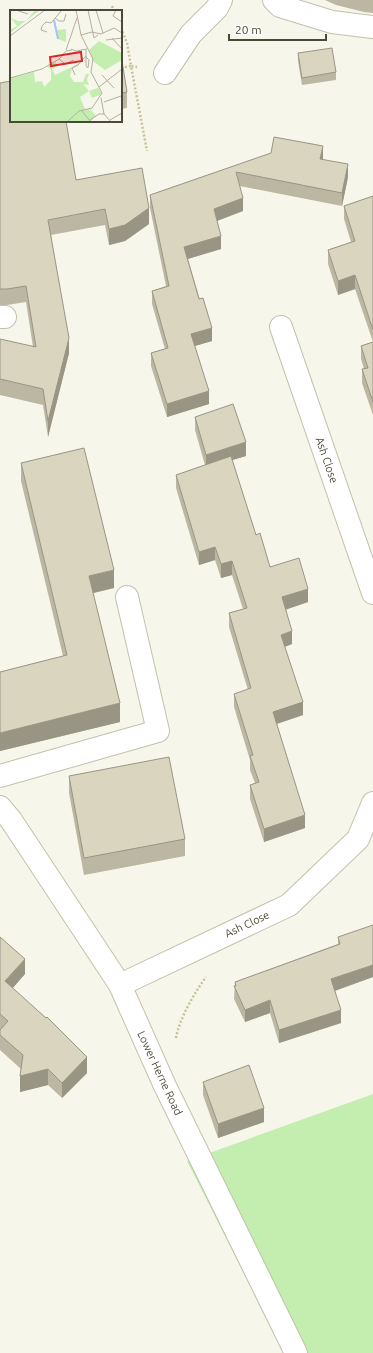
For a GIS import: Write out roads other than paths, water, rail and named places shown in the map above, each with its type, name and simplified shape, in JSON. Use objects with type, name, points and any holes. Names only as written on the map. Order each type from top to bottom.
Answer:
[{"type":"street","points":[[165,73],[191,34],[217,8],[221,0]]},
{"type":"street","points":[[274,0],[280,6],[332,22],[373,27]]},
{"type":"street","name":"Ash Close","points":[[281,327],[373,593]]},
{"type":"street","points":[[0,776],[158,731],[127,596]]},
{"type":"street","name":"Ash Close","points":[[120,985],[289,905],[366,844],[373,803]]},
{"type":"street","name":"Lower Herne Road","points":[[0,807],[11,820],[120,985],[165,1086],[296,1353]]}]
